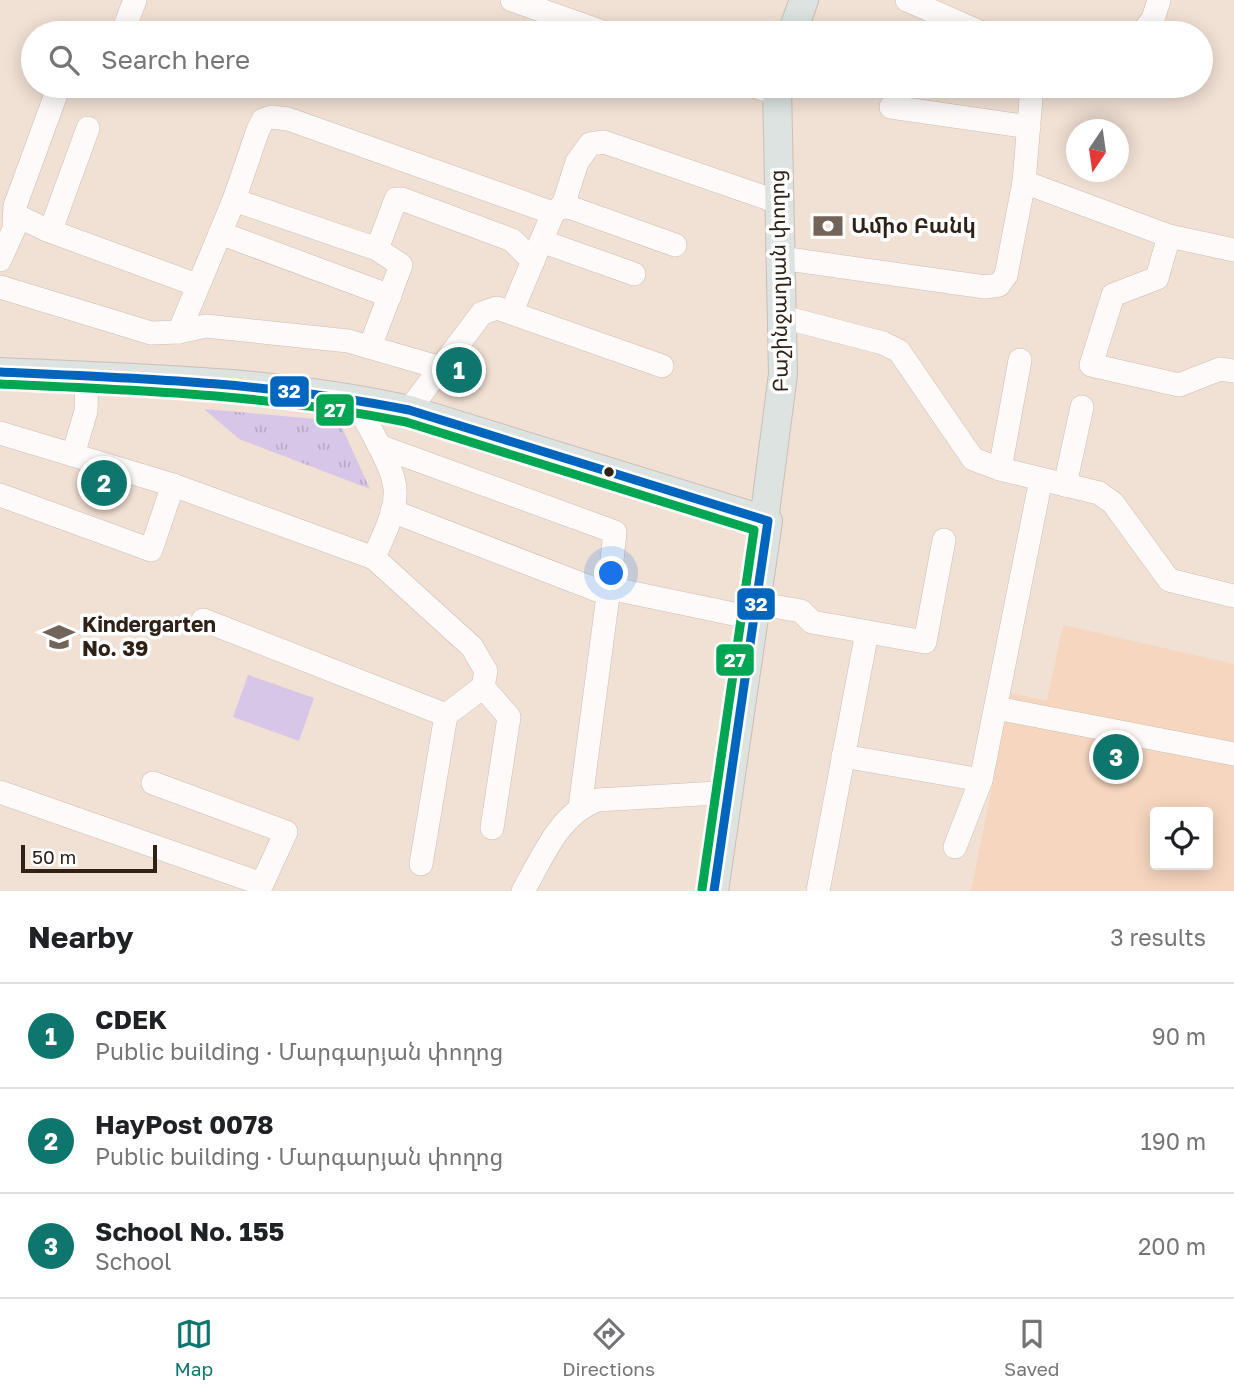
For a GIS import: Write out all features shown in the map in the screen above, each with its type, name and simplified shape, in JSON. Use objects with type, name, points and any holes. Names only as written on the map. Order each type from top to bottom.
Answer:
[{"type":"main road","points":[[796,21],[804,0]]},
{"type":"main road","name":"Բաշինջաղյան փողոց","points":[[701,891],[766,523],[783,374],[778,202],[770,98]]},
{"type":"main road","points":[[0,375],[248,386],[354,398],[766,523]]},
{"type":"main road","points":[[87,378],[246,390],[407,412]]},
{"type":"main road","name":"Բաշինջաղյան փողոց","points":[[714,891],[752,610]]},
{"type":"street","points":[[127,21],[135,0]]},
{"type":"street","points":[[512,0],[572,21]]},
{"type":"street","points":[[907,0],[955,21]]},
{"type":"street","points":[[1151,21],[1159,0]]},
{"type":"street","points":[[0,260],[14,223],[15,206],[55,98]]},
{"type":"street","points":[[780,258],[985,287],[999,285],[1006,275],[1024,182],[1031,98]]},
{"type":"street","points":[[891,107],[1029,127]]},
{"type":"street","points":[[179,332],[234,200],[258,130],[263,120],[272,117],[288,119],[558,210],[675,245]]},
{"type":"street","points":[[47,230],[52,227],[88,128]]},
{"type":"street","points":[[512,311],[577,162],[590,144],[604,142],[778,202]]},
{"type":"street","points":[[1024,182],[1170,236],[1234,250]]},
{"type":"street","points":[[377,249],[396,200],[402,199],[537,251],[634,274]]},
{"type":"street","points":[[234,200],[377,249],[401,265],[370,347]]},
{"type":"street","points":[[14,223],[24,219],[197,285]]},
{"type":"street","points":[[220,233],[390,296]]},
{"type":"street","points":[[1170,236],[1157,278],[1113,295],[1091,365],[1180,385],[1220,369],[1234,370]]},
{"type":"street","points":[[0,287],[152,333],[179,332],[206,326],[348,341],[440,368]]},
{"type":"street","points":[[407,412],[482,313],[497,308],[512,311],[662,366]]},
{"type":"street","points":[[783,317],[883,343],[899,351],[910,362],[973,459],[1000,470],[1099,493],[1113,503],[1169,580],[1234,596]]},
{"type":"street","points":[[1000,470],[1020,360]]},
{"type":"street","points":[[73,455],[86,411],[87,378]]},
{"type":"street","points":[[356,403],[379,446],[396,488],[393,511],[374,558]]},
{"type":"street","points":[[1065,485],[1083,407]]},
{"type":"street","points":[[0,433],[173,485],[276,520],[374,558],[472,647],[486,671],[483,687],[446,715],[421,864]]},
{"type":"street","points":[[379,446],[615,532],[580,807]]},
{"type":"street","points":[[955,847],[981,780],[1041,479]]},
{"type":"street","points":[[0,495],[151,550],[173,485]]},
{"type":"street","points":[[393,511],[597,590],[609,587],[752,610],[801,611],[812,622],[925,642],[944,540]]},
{"type":"street","points":[[203,620],[446,715]]},
{"type":"street","points":[[818,891],[867,632]]},
{"type":"street","points":[[483,687],[509,717],[492,828]]},
{"type":"street","points":[[996,708],[1234,754]]},
{"type":"street","points":[[843,756],[981,780]]},
{"type":"street","points":[[0,792],[262,888],[286,832],[153,783]]},
{"type":"street","points":[[523,891],[563,822],[580,807],[597,800],[718,793]]},
{"type":"shaded area","points":[[1063,625],[1234,664],[1234,891],[971,891],[1011,693],[1047,701]]},
{"type":"green space","points":[[204,409],[339,421],[370,489],[239,439]]},
{"type":"green space","points":[[248,675],[314,698],[299,741],[233,717]]},
{"type":"transit line","name":"32","points":[[0,372],[256,388],[409,410],[768,521],[714,891]]},
{"type":"transit line","name":"27","points":[[0,384],[255,400],[406,422],[754,530],[702,889]]},
{"type":"place","name":"Ամիօ Բանկ","points":[[828,226]]},
{"type":"place","name":"CDEK","points":[[459,370]]},
{"type":"place","name":"HayPost 0078","points":[[104,483]]},
{"type":"place","name":"Kindergarten No. 39","points":[[59,637]]},
{"type":"place","name":"School No. 155","points":[[1116,757]]}]
